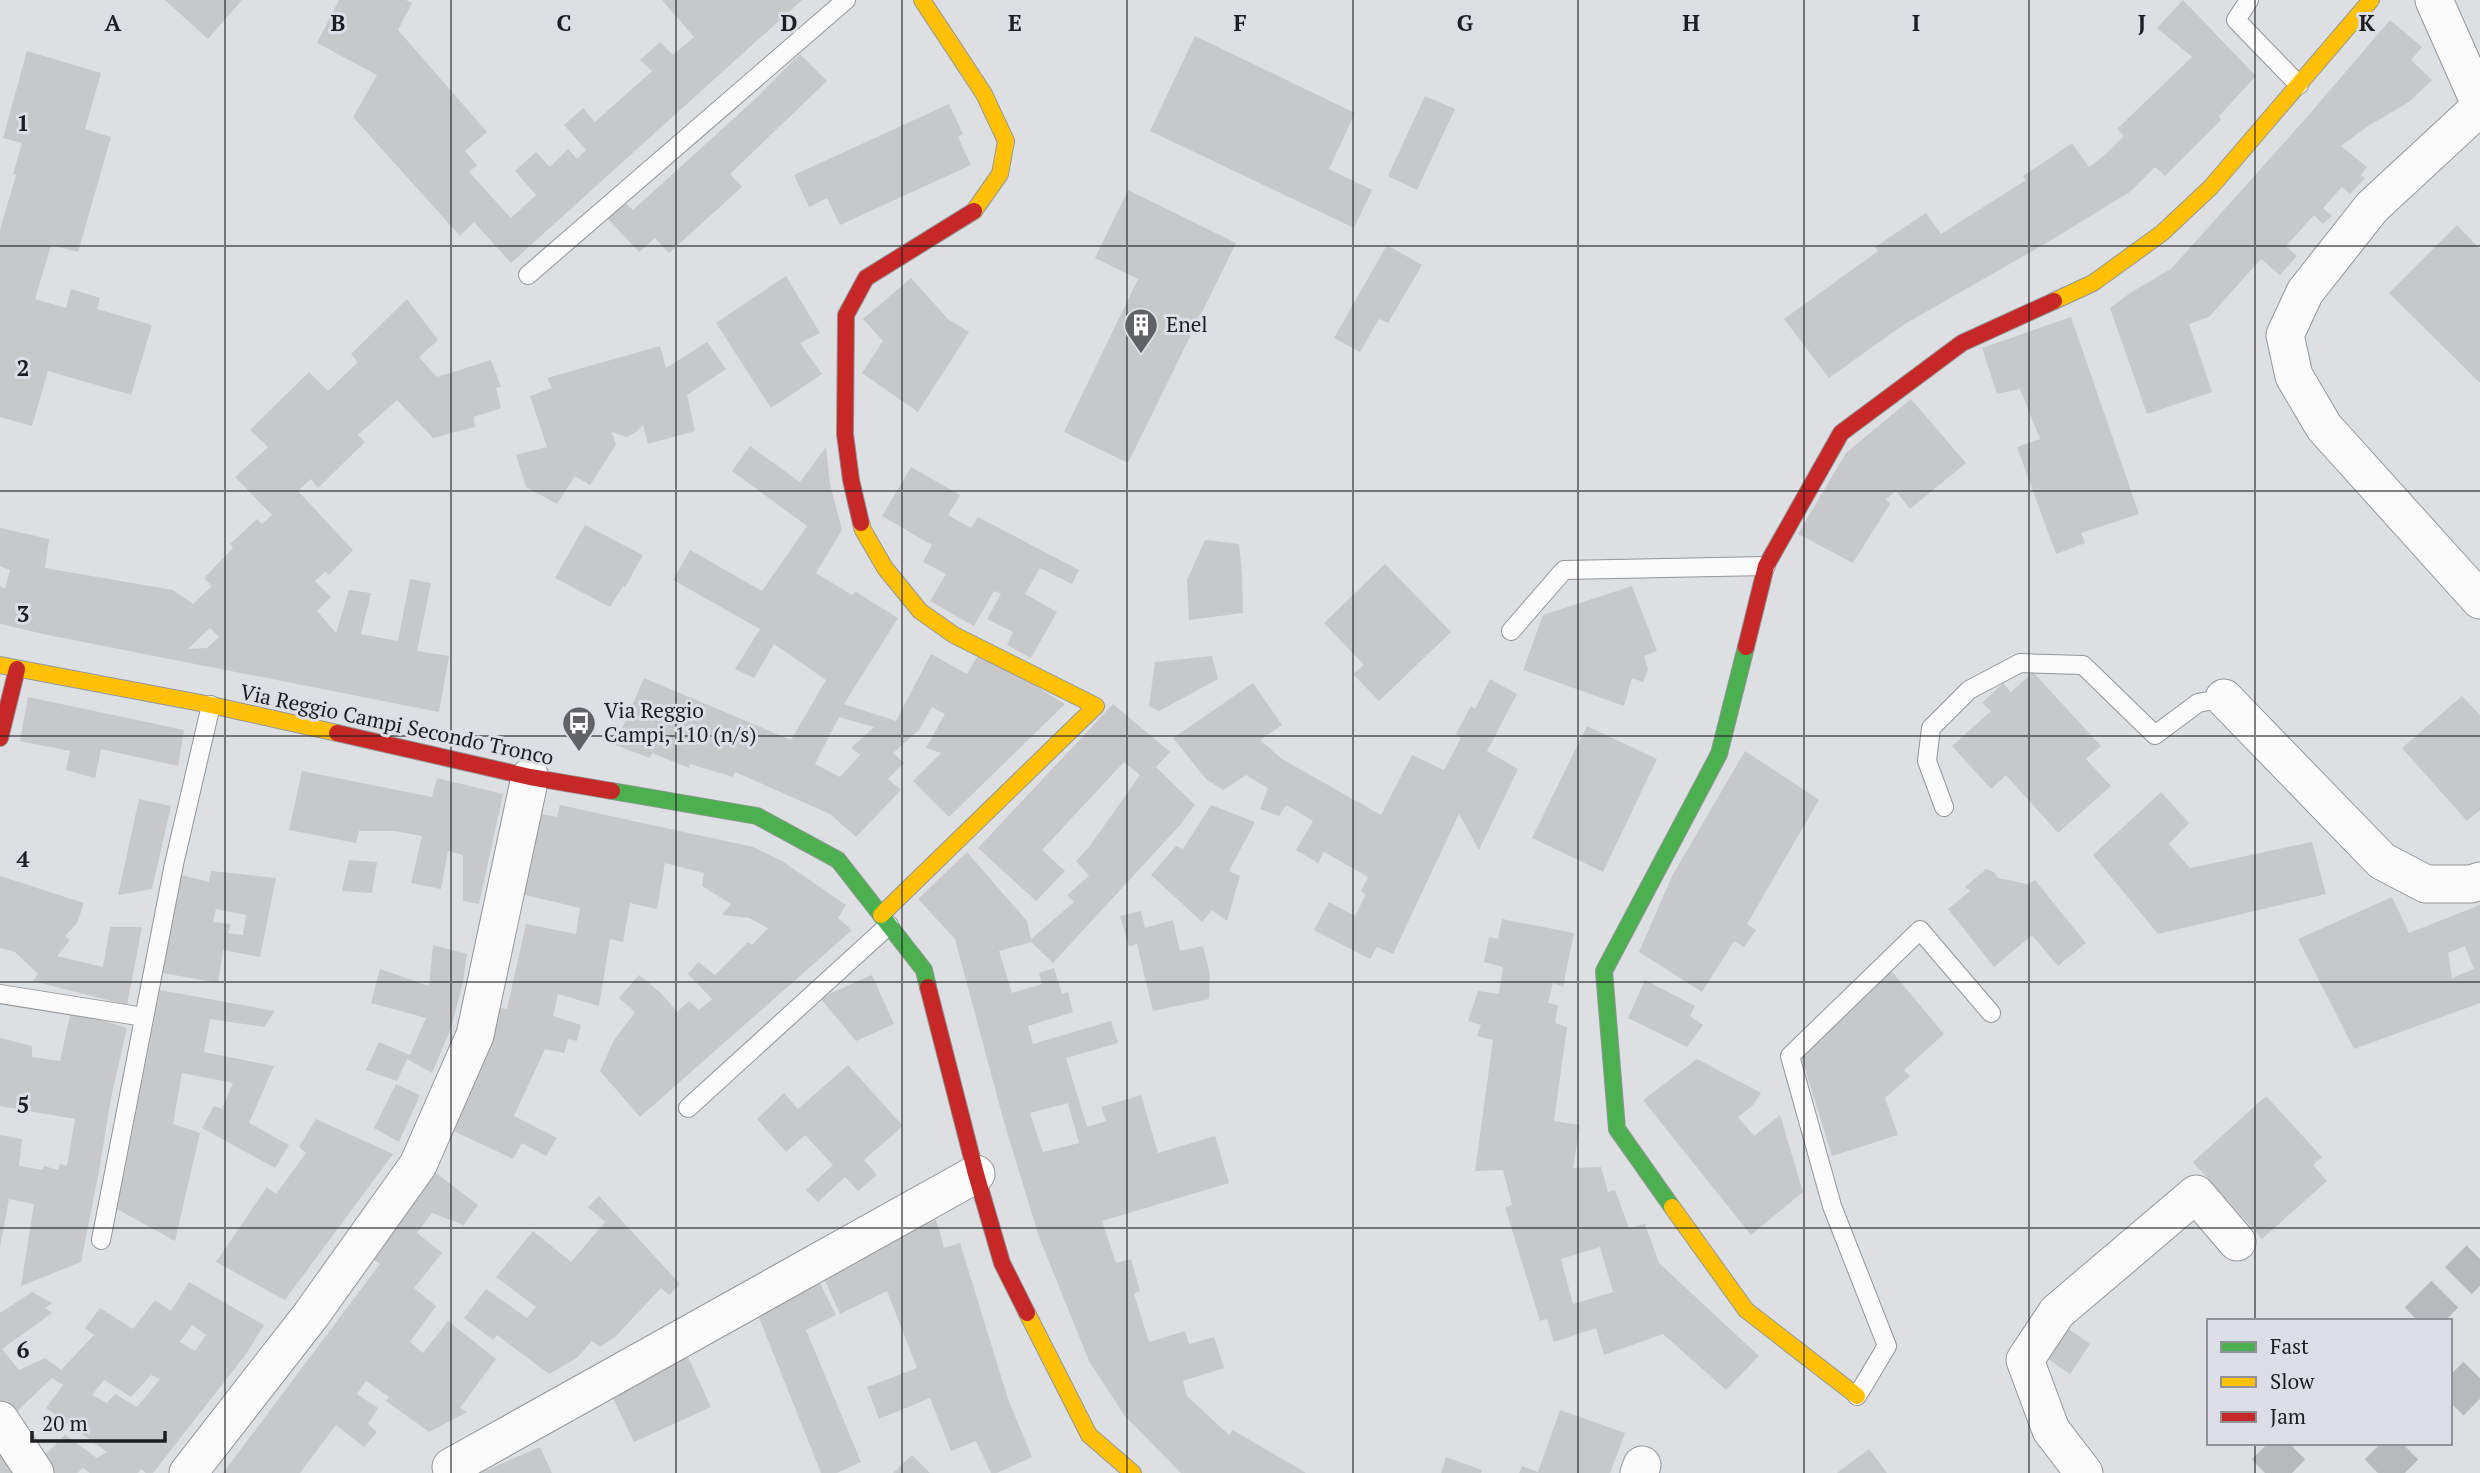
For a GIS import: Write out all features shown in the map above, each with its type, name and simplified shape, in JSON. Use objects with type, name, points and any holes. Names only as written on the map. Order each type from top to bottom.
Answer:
[{"type":"street","points":[[885,920],[1096,706],[954,635],[920,611],[885,568],[863,530],[851,480],[845,434],[846,315],[866,278],[977,209],[1000,174],[1006,141],[984,94],[922,0]]},
{"type":"street","points":[[1857,1396],[1746,1310],[1616,1129],[1604,971],[1719,754],[1766,566],[1841,433],[1962,343],[2093,283],[2162,233],[2211,187],[2371,0]]},
{"type":"street","points":[[2434,0],[2480,105],[2372,207],[2305,292],[2285,335],[2294,376],[2324,428],[2480,600]]},
{"type":"street","name":"Via Reggio Campi Secondo Tronco","points":[[0,665],[211,705],[530,777],[757,816],[838,860],[924,970],[976,1174],[1002,1263],[1088,1435],[1133,1473]]},
{"type":"street","points":[[0,738],[17,669]]},
{"type":"street","points":[[2224,698],[2382,861],[2426,884],[2471,884],[2480,881]]},
{"type":"street","points":[[188,1473],[311,1315],[418,1165],[475,1035],[530,777]]},
{"type":"street","points":[[451,1467],[976,1174]]},
{"type":"street","points":[[2084,1473],[2051,1430],[2025,1360],[2057,1312],[2196,1194],[2237,1241]]},
{"type":"street","points":[[0,1420],[35,1473]]},
{"type":"lane","points":[[528,275],[846,0]]},
{"type":"lane","points":[[2249,0],[2236,20],[2299,85]]},
{"type":"lane","points":[[1511,631],[1564,570],[1766,566]]},
{"type":"lane","points":[[1944,807],[1927,761],[1931,728],[1969,690],[2020,663],[2083,665],[2155,735],[2198,703],[2224,698]]},
{"type":"lane","points":[[101,1240],[174,864],[211,705]]},
{"type":"lane","points":[[688,1108],[885,920]]},
{"type":"lane","points":[[1857,1396],[1886,1346],[1832,1206],[1790,1056],[1920,930],[1991,1013]]},
{"type":"lane","points":[[0,994],[144,1017]]},
{"type":"building","points":[[165,0],[242,0],[208,39]]},
{"type":"building","points":[[339,0],[406,0],[412,3],[398,30],[487,132],[465,151],[477,165],[469,172],[511,218],[536,195],[515,171],[536,152],[550,167],[568,149],[577,159],[586,150],[564,125],[583,108],[595,122],[652,71],[640,60],[660,42],[673,55],[694,37],[662,0],[802,0],[511,263],[474,222],[460,236],[353,117],[377,75],[317,43]]},
{"type":"building","points":[[2183,0],[2256,76],[2219,116],[2221,120],[2165,176],[2155,167],[2130,192],[1903,325],[1829,378],[1784,319],[1878,251],[1875,247],[1926,213],[1941,234],[2026,180],[2023,176],[2072,143],[2089,167],[2106,154],[2124,136],[2117,129],[2192,57],[2157,28]]},
{"type":"building","points":[[2390,20],[2422,47],[2411,60],[2432,80],[2409,102],[2368,126],[2341,146],[2367,167],[2361,175],[2365,178],[2350,194],[2342,187],[2323,208],[2332,216],[2323,224],[2314,215],[2286,246],[2297,256],[2280,275],[2261,259],[2209,317],[2189,324],[2212,392],[2147,414],[2110,308],[2171,269]]},
{"type":"building","points":[[1195,36],[1355,113],[1329,169],[1372,190],[1354,228],[1150,131]]},
{"type":"building","points":[[27,51],[101,73],[85,129],[111,137],[78,252],[51,245],[35,299],[66,308],[71,289],[100,298],[97,309],[152,325],[131,395],[48,371],[32,426],[0,417],[0,230],[22,143],[3,138]]},
{"type":"building","points":[[800,54],[827,81],[730,174],[742,187],[669,253],[655,238],[639,252],[607,218],[624,202],[633,210],[753,101]]},
{"type":"building","points":[[1425,96],[1455,109],[1417,190],[1388,176]]},
{"type":"building","points":[[949,104],[963,134],[958,137],[971,165],[840,225],[827,198],[809,207],[794,175]]},
{"type":"building","name":"Enel","points":[[1128,190],[1236,243],[1128,463],[1064,432],[1138,279],[1095,258]]},
{"type":"building","points":[[2457,225],[2480,249],[2480,383],[2389,293]]},
{"type":"building","points":[[1387,245],[1422,265],[1388,323],[1379,319],[1360,352],[1334,338]]},
{"type":"building","points":[[786,276],[820,333],[800,343],[822,374],[771,408],[716,323]]},
{"type":"building","points":[[911,278],[948,319],[969,332],[918,412],[862,373],[883,341],[863,319]]},
{"type":"building","points":[[407,299],[438,340],[419,357],[437,377],[491,360],[501,387],[496,388],[501,408],[474,417],[475,427],[433,438],[397,400],[358,435],[365,442],[318,488],[311,479],[298,491],[353,550],[329,575],[325,572],[315,581],[331,597],[317,611],[336,633],[349,590],[371,593],[361,634],[398,641],[410,579],[431,583],[417,651],[449,656],[439,712],[0,624],[0,586],[5,589],[10,570],[0,566],[0,528],[49,539],[45,568],[173,590],[193,604],[212,586],[204,578],[233,548],[230,544],[257,519],[262,524],[272,515],[235,477],[268,447],[250,430],[309,372],[328,391],[358,362],[351,354]],"holes":[[[210,628],[219,637],[207,648],[188,649]]]},
{"type":"building","points":[[2071,317],[2139,514],[2081,533],[2085,543],[2056,554],[2017,447],[2040,439],[2020,389],[1997,394],[1982,348]]},
{"type":"building","points":[[707,342],[726,369],[687,395],[695,431],[648,444],[643,425],[627,437],[612,432],[616,445],[590,485],[575,476],[557,504],[526,487],[516,455],[547,447],[530,396],[552,388],[547,378],[660,346],[666,368]]},
{"type":"building","points":[[1911,399],[1966,463],[1910,509],[1896,491],[1886,499],[1890,504],[1853,563],[1798,534],[1846,453]]},
{"type":"building","points":[[750,446],[800,482],[826,447],[830,484],[842,530],[816,573],[852,595],[856,592],[898,618],[844,704],[896,721],[931,654],[967,674],[980,652],[1065,704],[949,817],[913,781],[941,753],[926,748],[945,714],[932,707],[919,730],[893,753],[904,763],[888,779],[901,790],[856,837],[830,814],[735,772],[733,777],[690,764],[689,768],[652,753],[650,758],[615,745],[644,678],[791,740],[826,680],[774,644],[754,678],[735,669],[760,629],[673,580],[690,550],[762,591],[807,526],[732,471]],"holes":[[[839,717],[874,727],[851,748],[860,755],[840,777],[815,764]]]},
{"type":"building","points":[[911,467],[960,495],[948,515],[971,528],[978,517],[1079,570],[1072,584],[1040,568],[1025,594],[1057,612],[1031,658],[1007,645],[1013,632],[987,619],[1001,594],[994,591],[974,626],[930,601],[946,574],[923,562],[932,545],[882,516]]},
{"type":"building","points":[[585,525],[643,555],[610,607],[555,578]]},
{"type":"building","points":[[1205,540],[1239,544],[1243,613],[1189,620],[1187,580]]},
{"type":"building","points":[[1385,564],[1451,632],[1379,701],[1353,674],[1364,665],[1324,623]]},
{"type":"building","points":[[1632,586],[1657,651],[1644,656],[1648,669],[1643,682],[1632,678],[1624,706],[1523,670],[1543,615]]},
{"type":"building","points":[[1212,656],[1218,679],[1159,711],[1149,706],[1155,662]]},
{"type":"building","points":[[2033,672],[2101,746],[2086,759],[2111,786],[2058,833],[2006,775],[1991,789],[1952,746],[1991,711],[1982,703],[2003,683],[2011,692]]},
{"type":"building","points":[[1490,679],[1517,694],[1487,751],[1518,769],[1479,850],[1459,814],[1393,954],[1377,947],[1370,959],[1314,930],[1329,902],[1355,916],[1366,894],[1361,891],[1368,877],[1324,852],[1318,863],[1296,850],[1313,821],[1286,805],[1279,816],[1260,809],[1268,788],[1246,775],[1223,790],[1206,779],[1173,738],[1253,683],[1282,725],[1260,740],[1282,759],[1381,815],[1412,755],[1444,770],[1461,738],[1456,734],[1471,706],[1475,709]]},
{"type":"building","points":[[2462,696],[2480,715],[2480,810],[2467,821],[2402,748]]},
{"type":"building","points":[[28,697],[184,730],[178,766],[101,749],[95,778],[66,770],[70,751],[20,741]]},
{"type":"building","points":[[1113,704],[1170,752],[1156,767],[1195,805],[1180,825],[1053,963],[1031,942],[999,951],[1012,993],[1042,984],[1039,973],[1054,968],[1062,994],[1068,992],[1073,1012],[1028,1026],[1033,1044],[1111,1021],[1118,1043],[1066,1058],[1087,1127],[1106,1121],[1101,1107],[1141,1095],[1158,1153],[1215,1136],[1229,1183],[1102,1221],[1116,1263],[1131,1259],[1140,1291],[1134,1294],[1149,1342],[1185,1331],[1189,1344],[1214,1337],[1224,1368],[1183,1381],[1187,1396],[1229,1435],[1233,1430],[1306,1473],[1181,1473],[1124,1415],[1089,1361],[1039,1237],[1004,1122],[955,939],[918,899],[967,852],[1027,921],[1031,939],[1074,902],[1067,895],[1089,876],[1076,861],[1140,775],[1124,762],[1042,850],[1065,871],[1036,901],[978,848]],"holes":[[[1068,1103],[1079,1143],[1043,1152],[1030,1113]]]},
{"type":"building","points":[[1587,726],[1657,759],[1603,872],[1532,838]]},
{"type":"building","points":[[1745,751],[1819,800],[1747,924],[1756,930],[1744,947],[1734,941],[1702,992],[1639,952],[1672,876]]},
{"type":"building","points":[[302,771],[432,797],[437,778],[503,794],[479,904],[463,901],[463,855],[448,851],[441,889],[411,883],[422,836],[395,831],[359,831],[356,843],[289,830]]},
{"type":"building","points":[[2161,792],[2189,823],[2169,844],[2190,868],[2312,842],[2326,894],[2158,934],[2093,855]]},
{"type":"building","points":[[139,799],[171,806],[152,889],[118,895]]},
{"type":"building","points":[[560,805],[753,847],[782,861],[846,905],[838,918],[852,930],[640,1117],[600,1071],[614,1040],[635,1012],[619,998],[639,975],[662,994],[677,1012],[689,1001],[699,1010],[712,999],[688,974],[698,962],[715,975],[748,942],[752,945],[768,928],[749,918],[722,915],[731,904],[702,886],[704,873],[665,863],[657,909],[630,903],[623,942],[610,939],[599,1006],[558,994],[553,1016],[581,1025],[577,1041],[568,1039],[564,1053],[545,1049],[514,1116],[557,1138],[546,1156],[522,1143],[513,1159],[445,1127],[491,1006],[507,1009],[526,924],[576,934],[580,908],[521,894],[537,813],[557,817]]},
{"type":"building","points":[[1211,805],[1255,822],[1229,871],[1240,876],[1227,921],[1212,910],[1202,922],[1151,875],[1176,846],[1183,849]]},
{"type":"building","points":[[349,860],[377,862],[372,893],[342,891]]},
{"type":"building","points":[[1986,869],[1994,872],[1998,878],[2027,884],[2035,880],[2086,943],[2058,966],[2032,935],[1994,967],[1948,909],[1970,891],[1965,887]]},
{"type":"building","points":[[211,871],[276,878],[260,957],[223,950],[218,983],[163,973],[181,875],[209,882]],"holes":[[[216,909],[246,915],[243,935],[228,933],[231,924],[213,922]]]},
{"type":"building","points":[[0,876],[84,903],[77,923],[65,936],[70,940],[57,956],[103,967],[110,927],[142,927],[127,1005],[33,981],[38,974],[15,952],[0,948]]},
{"type":"building","points":[[2392,897],[2409,933],[2480,905],[2480,1003],[2354,1049],[2298,939]],"holes":[[[2465,946],[2474,969],[2452,978],[2448,953]]]},
{"type":"building","points":[[1141,911],[1145,928],[1173,920],[1180,951],[1203,946],[1210,974],[1209,999],[1153,1011],[1137,944],[1129,946],[1120,916]]},
{"type":"building","points":[[1502,919],[1574,933],[1563,987],[1553,983],[1548,1003],[1558,1005],[1555,1023],[1567,1027],[1554,1121],[1580,1125],[1573,1168],[1601,1167],[1608,1192],[1615,1190],[1629,1228],[1645,1224],[1659,1263],[1759,1356],[1726,1390],[1663,1334],[1604,1355],[1596,1328],[1554,1342],[1547,1319],[1540,1321],[1505,1207],[1512,1205],[1503,1170],[1475,1171],[1493,1040],[1477,1036],[1481,1025],[1468,1021],[1478,991],[1499,994],[1503,967],[1484,962],[1489,937],[1498,939]],"holes":[[[1600,1247],[1613,1292],[1573,1304],[1561,1259]]]},
{"type":"building","points":[[433,945],[467,954],[451,1028],[432,1073],[407,1059],[397,1081],[366,1070],[379,1042],[410,1055],[426,1018],[371,1003],[380,969],[429,986]]},
{"type":"building","points":[[1889,968],[1944,1034],[1904,1070],[1910,1076],[1885,1098],[1898,1135],[1832,1156],[1799,1049]]},
{"type":"building","points":[[872,975],[894,1024],[856,1041],[820,998]]},
{"type":"building","points":[[1645,980],[1695,1006],[1690,1016],[1703,1025],[1687,1047],[1628,1018]]},
{"type":"building","points":[[160,990],[275,1011],[264,1027],[210,1019],[204,1052],[274,1066],[249,1123],[289,1145],[275,1168],[202,1128],[214,1106],[222,1109],[233,1083],[182,1073],[173,1124],[200,1133],[175,1241],[117,1209]]},
{"type":"building","points":[[71,1011],[127,1028],[111,1098],[81,1262],[21,1286],[34,1204],[9,1199],[0,1247],[0,1135],[22,1139],[19,1166],[43,1170],[44,1166],[58,1170],[60,1164],[67,1166],[75,1119],[0,1106],[0,1038],[32,1046],[32,1057],[60,1061]]},
{"type":"building","points":[[1697,1059],[1761,1093],[1753,1105],[1738,1117],[1754,1136],[1780,1115],[1803,1192],[1751,1235],[1643,1100]]},
{"type":"building","points":[[848,1065],[903,1126],[864,1160],[877,1175],[858,1191],[845,1177],[818,1202],[806,1190],[833,1165],[805,1135],[786,1152],[757,1119],[784,1093],[798,1109]]},
{"type":"building","points":[[396,1084],[420,1095],[399,1142],[374,1128]]},
{"type":"building","points":[[2266,1096],[2322,1157],[2313,1165],[2327,1181],[2262,1239],[2193,1162]]},
{"type":"building","points":[[316,1119],[393,1154],[285,1300],[216,1262],[267,1187],[276,1194],[306,1153],[299,1147]]},
{"type":"building","points":[[428,1167],[478,1205],[464,1225],[432,1213],[417,1233],[442,1253],[414,1288],[436,1306],[410,1342],[423,1353],[448,1321],[496,1359],[460,1408],[467,1412],[429,1432],[386,1401],[389,1397],[366,1381],[357,1394],[378,1408],[368,1424],[377,1432],[364,1447],[336,1425],[300,1473],[223,1473],[380,1264],[364,1253]]},
{"type":"building","points":[[599,1196],[680,1284],[669,1295],[661,1288],[616,1336],[600,1347],[592,1341],[577,1358],[549,1374],[497,1335],[493,1340],[464,1318],[486,1289],[527,1318],[536,1307],[496,1277],[533,1231],[571,1262],[605,1222],[588,1207]]},
{"type":"building","points":[[936,1219],[944,1248],[960,1243],[1008,1399],[1032,1457],[997,1473],[991,1473],[976,1441],[951,1451],[930,1398],[879,1419],[867,1387],[917,1368],[887,1291],[840,1314],[822,1274]]},
{"type":"building","points":[[817,1277],[836,1315],[806,1330],[861,1462],[837,1473],[821,1473],[756,1310]]},
{"type":"building","points":[[189,1282],[264,1325],[246,1354],[153,1473],[146,1473],[141,1469],[138,1473],[90,1473],[83,1468],[77,1473],[46,1473],[37,1463],[65,1435],[97,1458],[107,1452],[46,1408],[63,1385],[52,1378],[11,1417],[0,1401],[0,1313],[32,1292],[52,1303],[45,1308],[52,1313],[2,1349],[19,1370],[45,1358],[61,1370],[94,1335],[85,1328],[100,1308],[133,1329],[155,1300],[171,1311]],"holes":[[[192,1325],[206,1335],[195,1351],[180,1342]],[[151,1375],[160,1379],[137,1407],[115,1394],[107,1403],[92,1395],[104,1380],[131,1397]]]},
{"type":"building","points":[[2066,1327],[2090,1344],[2070,1374],[2045,1357]]},
{"type":"building","points":[[688,1357],[711,1407],[634,1442],[611,1394]]},
{"type":"building","points":[[1560,1410],[1625,1433],[1610,1473],[1519,1473],[1522,1466],[1538,1472]]},
{"type":"building","points":[[0,1439],[23,1473],[0,1473]]},
{"type":"building","points":[[540,1447],[552,1473],[480,1473]]},
{"type":"building","points":[[1869,1449],[1887,1473],[1837,1473]]},
{"type":"building","points":[[912,1455],[930,1473],[893,1473]]},
{"type":"building","points":[[1446,1457],[1482,1470],[1481,1473],[1441,1473]]},
{"type":"tunnel","points":[[2420,1319],[2480,1259]]},
{"type":"tunnel","points":[[2452,1400],[2480,1372]]},
{"type":"tunnel","points":[[2265,1473],[2293,1445]]},
{"type":"tunnel","points":[[2378,1473],[2406,1445]]},
{"type":"traffic: fast","points":[[1672,1207],[1617,1129],[1604,971],[1719,754],[1746,647]]},
{"type":"traffic: fast","points":[[612,791],[757,816],[838,860],[924,970],[928,987]]},
{"type":"traffic: slow","points":[[922,0],[984,94],[1006,141],[1000,174],[974,211]]},
{"type":"traffic: slow","points":[[2054,301],[2093,283],[2162,233],[2211,187],[2371,0]]},
{"type":"traffic: slow","points":[[861,523],[885,568],[920,611],[954,635],[1096,706],[881,915]]},
{"type":"traffic: slow","points":[[0,665],[211,705],[337,733]]},
{"type":"traffic: slow","points":[[1672,1207],[1746,1310],[1857,1396]]},
{"type":"traffic: slow","points":[[1027,1313],[1089,1435],[1133,1473]]},
{"type":"traffic: jam","points":[[861,523],[851,480],[845,434],[846,315],[866,278],[974,211]]},
{"type":"traffic: jam","points":[[1746,647],[1766,566],[1841,433],[1962,343],[2054,301]]},
{"type":"traffic: jam","points":[[0,738],[17,669]]},
{"type":"traffic: jam","points":[[337,733],[530,777],[612,791]]},
{"type":"traffic: jam","points":[[928,987],[1002,1263],[1027,1313]]},
{"type":"place","name":"Enel","points":[[1141,355]]},
{"type":"place","name":"Via Reggio Campi, 110 (n/s)","points":[[579,753]]}]
